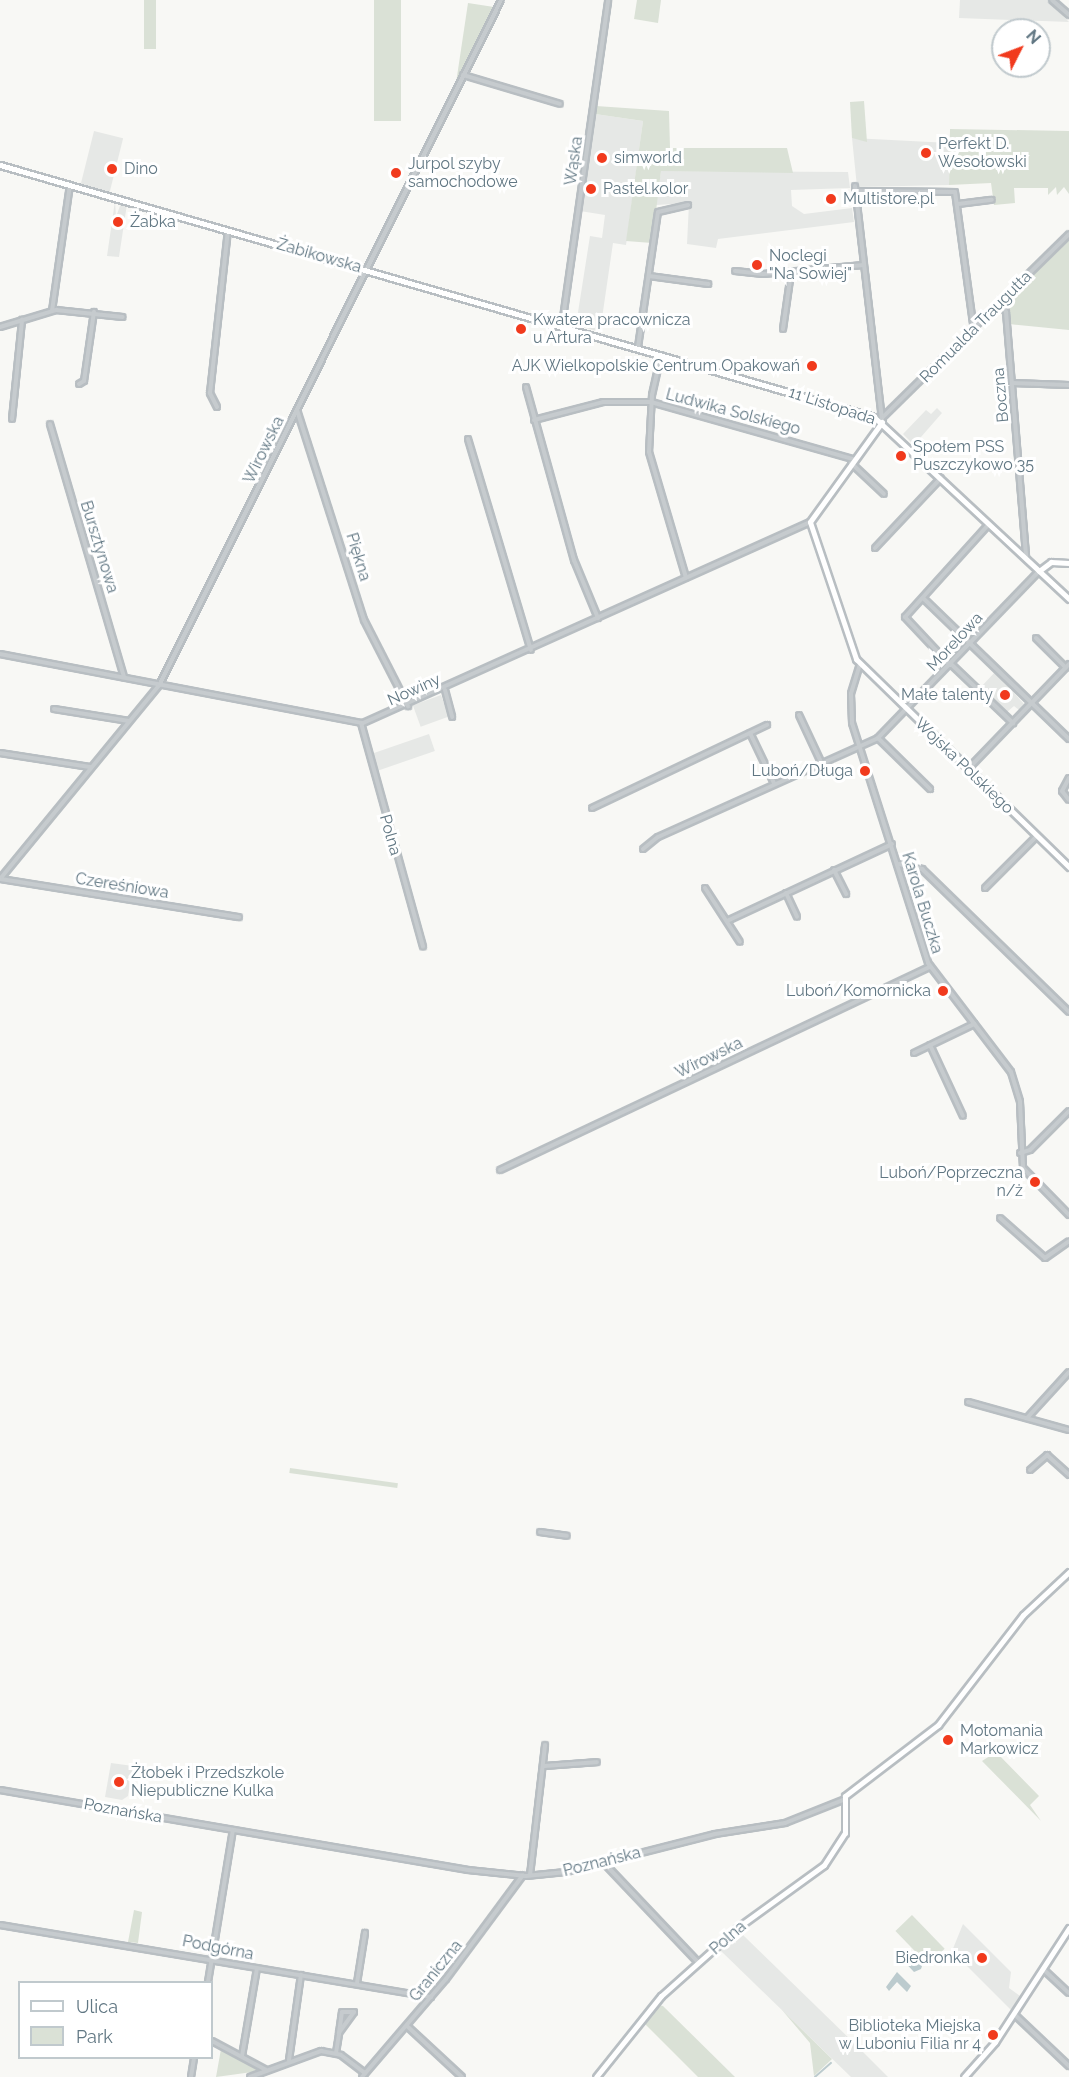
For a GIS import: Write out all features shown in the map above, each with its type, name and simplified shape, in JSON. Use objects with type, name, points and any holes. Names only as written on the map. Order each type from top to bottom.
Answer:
[{"type":"street","name":"Wirowska","points":[[0,879],[160,684],[501,0]]},
{"type":"street","name":"Wąska","points":[[562,325],[608,0]]},
{"type":"street","points":[[1052,0],[1069,15]]},
{"type":"street","points":[[463,75],[560,104]]},
{"type":"street","name":"Żabikowska","points":[[0,165],[638,347]]},
{"type":"street","points":[[52,311],[70,185]]},
{"type":"street","points":[[882,420],[855,188],[951,189],[958,204],[974,330]]},
{"type":"street","points":[[958,204],[992,200]]},
{"type":"street","points":[[638,347],[658,212],[688,205]]},
{"type":"street","points":[[217,407],[210,393],[228,230]]},
{"type":"street","name":"Romualda Traugutta","points":[[810,522],[882,420],[1069,234]]},
{"type":"street","points":[[735,271],[791,273],[864,265]]},
{"type":"street","points":[[783,329],[791,273]]},
{"type":"street","points":[[649,276],[708,284]]},
{"type":"street","name":"Boczna","points":[[1000,303],[1005,310],[1026,557]]},
{"type":"street","points":[[0,327],[52,311],[94,312],[123,317]]},
{"type":"street","points":[[79,384],[84,381],[94,312]]},
{"type":"street","points":[[12,419],[22,320]]},
{"type":"street","name":"11 Listopada","points":[[638,347],[882,420],[1069,599]]},
{"type":"street","points":[[662,355],[651,402],[652,467],[686,578]]},
{"type":"street","points":[[1012,383],[1069,385]]},
{"type":"street","points":[[526,387],[574,560],[598,618]]},
{"type":"street","name":"Ludwika Solskiego","points":[[534,420],[599,402],[651,402],[851,461]]},
{"type":"street","name":"Piękna","points":[[297,409],[364,620],[408,706]]},
{"type":"street","name":"Bursztynowa","points":[[50,424],[123,677]]},
{"type":"street","points":[[468,439],[531,650]]},
{"type":"street","points":[[851,461],[884,494]]},
{"type":"street","points":[[875,548],[942,478]]},
{"type":"street","points":[[810,522],[858,667]]},
{"type":"street","name":"Nowiny","points":[[361,723],[445,690],[810,522]]},
{"type":"street","points":[[990,523],[905,621],[1013,723]]},
{"type":"street","points":[[1040,571],[1051,562],[1069,562]]},
{"type":"street","name":"Morelowa","points":[[643,849],[658,837],[858,745],[878,738],[1040,571]]},
{"type":"street","points":[[923,598],[1069,739]]},
{"type":"street","points":[[968,769],[1067,666],[1036,638]]},
{"type":"street","points":[[0,654],[361,723]]},
{"type":"street","name":"Wojska Polskiego","points":[[858,667],[907,710],[1069,867]]},
{"type":"street","name":"Karola Buczka","points":[[858,667],[850,704],[858,745],[899,864],[930,967],[1015,1081],[1020,1153],[1030,1180],[1069,1215]]},
{"type":"street","points":[[445,690],[452,717]]},
{"type":"street","points":[[54,709],[129,721]]},
{"type":"street","points":[[799,715],[821,762]]},
{"type":"street","name":"Polna","points":[[361,723],[424,944]]},
{"type":"street","points":[[592,808],[766,725]]},
{"type":"street","points":[[750,733],[774,783]]},
{"type":"street","points":[[878,738],[930,789]]},
{"type":"street","points":[[0,753],[91,767]]},
{"type":"street","points":[[1069,778],[1062,790],[1069,800]]},
{"type":"street","points":[[985,888],[1036,836]]},
{"type":"street","points":[[727,921],[892,844]]},
{"type":"street","points":[[899,864],[922,869],[1069,1012]]},
{"type":"street","points":[[834,870],[846,894]]},
{"type":"street","name":"Czereśniowa","points":[[0,879],[239,917]]},
{"type":"street","points":[[705,888],[740,942]]},
{"type":"street","points":[[786,893],[797,917]]},
{"type":"street","name":"Wirowska","points":[[500,1170],[930,967]]},
{"type":"street","points":[[914,1053],[974,1024]]},
{"type":"street","points":[[930,1045],[963,1116]]},
{"type":"street","points":[[1020,1153],[1030,1150],[1069,1111]]},
{"type":"street","points":[[1000,1218],[1048,1259],[1069,1241]]},
{"type":"street","points":[[1027,1418],[1069,1372]]},
{"type":"street","points":[[968,1402],[1069,1430]]},
{"type":"street","points":[[1030,1470],[1047,1455],[1069,1475]]},
{"type":"street","points":[[540,1532],[567,1536]]},
{"type":"street","name":"Poznańska","points":[[0,1790],[233,1830],[523,1875],[603,1862],[803,1818],[843,1800],[942,1722],[1023,1615],[1069,1572]]},
{"type":"street","points":[[530,1875],[545,1745]]},
{"type":"street","points":[[543,1766],[597,1762]]},
{"type":"street","name":"Polna","points":[[596,2077],[645,2012],[737,1928],[826,1863],[846,1830],[843,1800]]},
{"type":"street","points":[[208,1981],[233,1830]]},
{"type":"street","points":[[603,1862],[699,1963]]},
{"type":"street","name":"Graniczna","points":[[362,2077],[431,1997],[523,1875]]},
{"type":"street","name":"Podgórna","points":[[0,1925],[431,1997]]},
{"type":"street","points":[[964,2077],[1014,2014],[1069,1928]]},
{"type":"street","points":[[357,1983],[365,1933]]},
{"type":"street","points":[[242,2056],[257,1968]]},
{"type":"street","points":[[1043,1969],[1069,1993]]},
{"type":"street","points":[[289,2060],[302,1975]]},
{"type":"street","points":[[336,2053],[339,2033],[343,2011],[354,2012],[354,2016],[339,2033]]},
{"type":"street","points":[[1014,2014],[1069,2067]]},
{"type":"street","points":[[406,2026],[462,2077]]},
{"type":"street","points":[[213,2042],[266,2070]]},
{"type":"street","points":[[250,2077],[317,2051],[336,2053],[365,2073]]},
{"type":"street","points":[[191,2077],[194,2059]]},
{"type":"shaded area","points":[[960,0],[1047,0],[1069,22],[1051,21],[1051,18],[959,18]]},
{"type":"shaded area","points":[[595,114],[643,121],[626,245],[613,243],[600,332],[576,325],[590,236],[602,238],[605,215],[580,211]]},
{"type":"shaded area","points":[[94,131],[123,138],[110,193],[80,185]]},
{"type":"shaded area","points":[[852,138],[950,143],[949,185],[857,187]]},
{"type":"shaded area","points":[[661,171],[848,172],[850,188],[791,190],[792,206],[804,214],[852,208],[854,222],[718,239],[716,248],[687,244],[689,203],[656,205]]},
{"type":"shaded area","points":[[115,201],[116,217],[121,203],[127,204],[119,257],[107,256]]},
{"type":"shaded area","points":[[937,408],[942,413],[914,445],[903,434],[926,410],[931,414]]},
{"type":"shaded area","points":[[995,672],[1024,704],[1019,710],[1014,706],[1007,712],[981,687]]},
{"type":"shaded area","points":[[441,695],[449,717],[421,727],[413,705]]},
{"type":"shaded area","points":[[429,734],[435,751],[376,771],[370,754]]},
{"type":"shaded area","name":"Żłobek i Przedszkole Niepubliczne Kulka","points":[[111,1763],[133,1766],[128,1796],[122,1800],[105,1797]]},
{"type":"shaded area","points":[[963,1924],[1011,1972],[1009,1988],[1020,1996],[1011,2010],[952,1951]]},
{"type":"shaded area","points":[[743,1935],[888,2077],[851,2077],[720,1950]]},
{"type":"shaded area","points":[[906,1951],[922,1966],[921,1969],[914,1972],[898,1955]]},
{"type":"shaded area","points":[[897,1972],[911,1986],[907,1992],[897,1982],[889,1991],[886,1987]]},
{"type":"green space","points":[[144,0],[156,0],[156,49],[144,49]]},
{"type":"green space","points":[[374,0],[401,0],[401,121],[374,121]]},
{"type":"green space","points":[[637,0],[661,0],[658,23],[634,19]]},
{"type":"green space","points":[[468,3],[494,7],[456,83]]},
{"type":"green space","points":[[864,101],[867,142],[852,138],[850,102]]},
{"type":"green space","points":[[596,106],[669,111],[670,148],[787,148],[793,173],[661,171],[652,243],[626,241],[643,121],[595,114]]},
{"type":"green space","points":[[950,129],[1069,131],[1069,194],[1064,187],[1057,195],[1056,187],[1048,195],[1048,188],[1014,188],[1015,203],[994,205],[991,183],[949,185]]},
{"type":"green space","points":[[1069,239],[1069,330],[1009,324],[1003,304]]},
{"type":"green space","points":[[290,1468],[398,1483],[397,1488],[289,1473]]},
{"type":"green space","points":[[996,1752],[1039,1796],[1030,1805],[1041,1821],[982,1761]]},
{"type":"green space","points":[[134,1910],[142,1912],[138,1943],[128,1942]]},
{"type":"green space","points":[[912,1915],[945,1949],[928,1965],[895,1931]]},
{"type":"green space","points":[[659,2005],[663,2006],[735,2077],[698,2077],[643,2022]]},
{"type":"green space","points":[[782,2010],[832,2059],[814,2076],[810,2043]]},
{"type":"green space","points":[[215,2045],[258,2068],[259,2071],[216,2077],[221,2049]]},
{"type":"waterway","points":[[815,2077],[831,2063]]},
{"type":"place","name":"Perfekt D. Wesołowski","points":[[926,153]]},
{"type":"place","name":"simworld","points":[[602,158]]},
{"type":"place","name":"Dino","points":[[112,169]]},
{"type":"place","name":"Jurpol szyby samochodowe","points":[[396,173]]},
{"type":"place","name":"Pastel.kolor","points":[[591,189]]},
{"type":"place","name":"Multistore.pl","points":[[831,199]]},
{"type":"place","name":"Żabka","points":[[118,222]]},
{"type":"place","name":"Noclegi \"Na Sowiej\"","points":[[757,265]]},
{"type":"place","name":"Kwatera pracownicza u Artura","points":[[521,329]]},
{"type":"place","name":"AJK Wielkopolskie Centrum Opakowań","points":[[812,366]]},
{"type":"place","name":"Społem PSS Puszczykowo 35","points":[[901,456]]},
{"type":"place","name":"Małe talenty","points":[[1005,695]]},
{"type":"place","name":"Luboń/Długa","points":[[865,771]]},
{"type":"place","name":"Luboń/Komornicka","points":[[943,991]]},
{"type":"place","name":"Luboń/Poprzeczna n/ż","points":[[1035,1182]]},
{"type":"place","name":"Motomania Markowicz","points":[[948,1740]]},
{"type":"place","name":"Żłobek i Przedszkole Niepubliczne Kulka","points":[[119,1782]]},
{"type":"place","name":"Biedronka","points":[[982,1958]]},
{"type":"place","name":"Biblioteka Miejska w Luboniu Filia nr 4","points":[[993,2035]]}]
